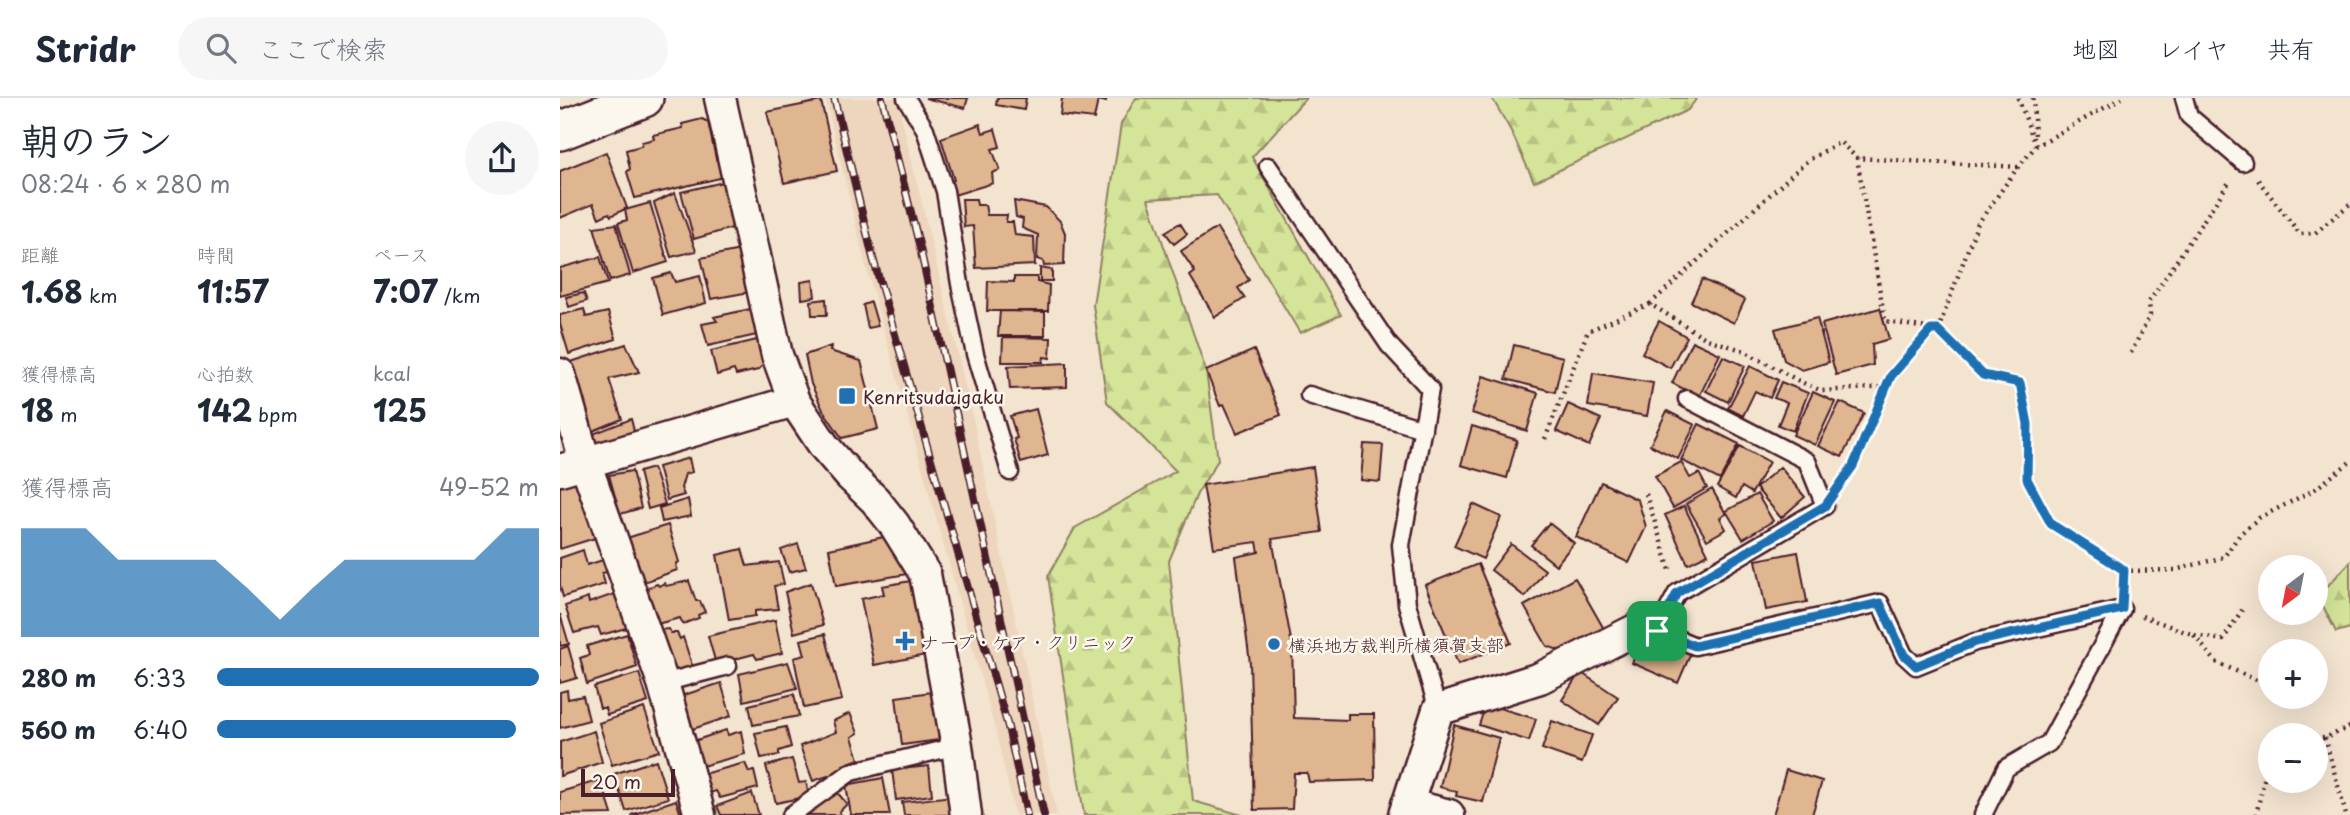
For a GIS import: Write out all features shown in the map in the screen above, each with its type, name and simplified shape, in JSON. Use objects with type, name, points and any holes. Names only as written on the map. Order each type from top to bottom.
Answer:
[{"type":"street","points":[[560,131],[644,98]]},
{"type":"street","points":[[720,98],[777,355],[794,401],[824,446],[894,524],[925,574],[957,746],[966,815]]},
{"type":"street","points":[[560,374],[572,466],[663,683],[700,815]]},
{"type":"street","points":[[572,466],[794,401]]},
{"type":"street","points":[[1449,815],[1405,810],[1438,710],[1540,678],[1637,629],[1657,631]]},
{"type":"lane","points":[[906,98],[925,129],[945,191],[975,354],[1010,472]]},
{"type":"lane","points":[[2184,98],[2189,116],[2243,162]]},
{"type":"lane","points":[[1268,166],[1389,345],[1430,389],[1401,545],[1407,604],[1438,710]]},
{"type":"lane","points":[[1309,395],[1423,429]]},
{"type":"lane","points":[[1687,399],[1807,461],[1825,506],[1677,593],[1657,631],[1695,646],[1880,603],[1904,655],[1916,666],[1975,642],[2122,609]]},
{"type":"lane","points":[[1983,815],[2006,768],[2049,743],[2122,609]]},
{"type":"lane","points":[[663,683],[728,666]]},
{"type":"lane","points":[[791,815],[851,772],[957,746]]},
{"type":"path","points":[[2018,98],[2036,146]]},
{"type":"path","points":[[2033,98],[2036,146]]},
{"type":"path","points":[[1938,330],[1977,225],[2018,167],[2036,146],[2122,98]]},
{"type":"path","points":[[1545,439],[1588,331],[1650,304],[1808,160],[1840,142],[1857,158],[1885,321],[1938,330],[1983,375],[2020,383],[2028,424],[2027,479],[2051,524],[2124,570],[2175,570],[2224,557],[2240,534],[2259,518],[2314,490],[2350,462]]},
{"type":"path","points":[[1857,158],[2018,167]]},
{"type":"path","points":[[2131,353],[2150,315],[2149,302],[2243,162],[2300,234],[2315,233],[2350,204]]},
{"type":"path","points":[[1650,304],[1707,338],[1742,350],[1822,391],[1886,387]]},
{"type":"path","points":[[1825,506],[1853,466],[1891,376],[1931,330]]},
{"type":"path","points":[[1646,494],[1677,593]]},
{"type":"path","points":[[2124,570],[2122,609],[2194,635],[2223,640],[2242,610]]},
{"type":"path","points":[[2194,635],[2216,662],[2258,681]]},
{"type":"path","points":[[2328,737],[2350,727]]},
{"type":"path","points":[[2328,749],[2346,815]]},
{"type":"path","points":[[2256,815],[2261,793]]},
{"type":"shaded area","points":[[825,98],[897,98],[971,410],[1057,815],[1015,815],[995,729],[865,263]]},
{"type":"green space","points":[[1136,98],[1306,98],[1252,157],[1341,315],[1300,333],[1217,195],[1148,199],[1206,371],[1218,460],[1197,494],[1169,561],[1193,801],[1242,815],[1084,815],[1048,576],[1075,528],[1176,471],[1107,402],[1093,305],[1121,124]]},
{"type":"green space","points":[[1492,98],[1697,98],[1688,110],[1534,182],[1511,131]]},
{"type":"green space","points":[[2350,562],[2350,628],[2336,632],[2328,616],[2328,585]]},
{"type":"building","points":[[925,98],[968,98],[965,108]]},
{"type":"building","points":[[997,98],[1026,98],[1024,110],[996,105]]},
{"type":"building","points":[[1062,98],[1106,98],[1106,102],[1098,100],[1094,119],[1060,115]]},
{"type":"building","points":[[821,101],[837,171],[784,183],[767,112]]},
{"type":"building","points":[[702,119],[708,122],[716,159],[720,156],[724,177],[635,198],[627,172],[630,169],[626,150],[654,139],[653,135],[683,128],[682,124]]},
{"type":"building","points":[[980,124],[983,133],[995,129],[1000,147],[992,149],[1000,170],[992,173],[993,183],[954,195],[950,182],[954,180],[941,138]]},
{"type":"building","points":[[606,152],[627,208],[611,216],[609,213],[599,218],[593,204],[560,218],[560,171]]},
{"type":"building","points":[[723,182],[732,228],[694,239],[681,192]]},
{"type":"building","points":[[675,193],[696,251],[671,257],[654,203]]},
{"type":"building","points":[[962,199],[976,199],[977,205],[985,205],[987,215],[1007,215],[1006,222],[1013,222],[1015,235],[1034,237],[1035,265],[976,268],[973,226],[964,227]]},
{"type":"building","points":[[1014,201],[1046,207],[1060,221],[1065,233],[1064,265],[1044,266],[1043,261],[1037,259],[1038,235],[1022,228],[1023,219],[1016,217]]},
{"type":"building","points":[[650,203],[668,262],[633,273],[618,223],[627,220],[625,210]]},
{"type":"building","points":[[1180,223],[1187,234],[1174,244],[1165,232]]},
{"type":"building","points":[[616,224],[630,275],[610,281],[594,227]]},
{"type":"building","points":[[1217,228],[1249,280],[1238,288],[1245,298],[1215,317],[1190,276],[1195,272],[1181,251]]},
{"type":"building","points":[[740,250],[750,292],[711,299],[701,258]]},
{"type":"building","points":[[600,257],[608,283],[560,296],[560,268]]},
{"type":"building","points":[[1040,268],[1052,270],[1052,281],[1040,281]]},
{"type":"building","points":[[671,273],[675,282],[700,276],[706,303],[663,315],[653,278]]},
{"type":"building","points":[[1014,277],[1037,277],[1037,282],[1049,285],[1048,311],[987,311],[988,281],[1014,282]]},
{"type":"building","points":[[1702,279],[1745,300],[1734,323],[1691,302]]},
{"type":"building","points":[[813,280],[815,297],[802,299],[801,282]]},
{"type":"building","points":[[584,293],[587,301],[569,307],[566,297]]},
{"type":"building","points":[[826,299],[827,315],[812,315],[811,301]]},
{"type":"building","points":[[871,302],[878,326],[868,328],[863,305]]},
{"type":"building","points":[[755,308],[761,334],[708,346],[702,324],[717,321],[714,317]]},
{"type":"building","points":[[1880,308],[1889,339],[1872,344],[1873,365],[1836,375],[1822,324]]},
{"type":"building","points":[[584,309],[586,317],[608,312],[616,339],[569,354],[560,315]]},
{"type":"building","points":[[1000,311],[1045,312],[1045,336],[998,336]]},
{"type":"building","points":[[1817,318],[1829,362],[1802,370],[1784,360],[1775,329]]},
{"type":"building","points":[[1659,321],[1687,337],[1670,368],[1642,353]]},
{"type":"building","points":[[1003,337],[1051,338],[1050,358],[1044,357],[1043,362],[1002,362]]},
{"type":"building","points":[[761,339],[766,362],[758,370],[736,375],[734,370],[717,375],[711,351]]},
{"type":"building","points":[[1692,341],[1720,354],[1699,397],[1672,383]]},
{"type":"building","points":[[626,344],[639,372],[609,379],[622,419],[593,431],[571,362]]},
{"type":"building","points":[[1514,345],[1563,357],[1555,392],[1506,379]]},
{"type":"building","points":[[831,346],[830,351],[861,361],[878,429],[842,438],[823,410],[811,384],[805,355]]},
{"type":"building","points":[[1254,350],[1281,415],[1237,433],[1224,404],[1220,406],[1206,371]]},
{"type":"building","points":[[1723,356],[1745,366],[1728,402],[1706,391]]},
{"type":"building","points":[[1067,363],[1067,387],[1010,389],[1008,366]]},
{"type":"building","points":[[1750,366],[1778,380],[1770,398],[1755,391],[1743,416],[1728,408]]},
{"type":"building","points":[[1593,373],[1653,383],[1647,416],[1588,406]]},
{"type":"building","points":[[1483,376],[1538,393],[1527,431],[1472,413]]},
{"type":"building","points":[[1781,382],[1808,393],[1793,431],[1778,425],[1787,403],[1774,398]]},
{"type":"building","points":[[1813,392],[1835,402],[1815,445],[1793,435]]},
{"type":"building","points":[[1840,402],[1864,413],[1842,457],[1818,446]]},
{"type":"building","points":[[1568,404],[1601,419],[1589,446],[1556,431]]},
{"type":"building","points":[[1036,409],[1048,455],[1021,463],[1010,416]]},
{"type":"building","points":[[1667,411],[1695,425],[1678,459],[1650,445]]},
{"type":"building","points":[[631,419],[635,435],[598,447],[593,434]]},
{"type":"building","points":[[1699,424],[1739,444],[1720,480],[1681,460]]},
{"type":"building","points":[[1472,426],[1517,440],[1507,478],[1461,465]]},
{"type":"building","points":[[1364,444],[1383,445],[1380,482],[1361,480]]},
{"type":"building","points":[[1740,446],[1769,462],[1752,493],[1742,487],[1736,498],[1717,487]]},
{"type":"building","points":[[689,458],[692,472],[685,474],[681,488],[684,495],[667,500],[658,467]]},
{"type":"building","points":[[1681,462],[1690,478],[1699,473],[1707,488],[1673,508],[1655,476]]},
{"type":"building","points":[[1313,467],[1322,532],[1272,539],[1292,645],[1294,718],[1348,720],[1348,714],[1374,714],[1375,780],[1309,782],[1307,773],[1294,773],[1292,809],[1254,810],[1250,663],[1236,557],[1259,552],[1257,542],[1214,548],[1203,485]]},
{"type":"building","points":[[1780,467],[1805,497],[1781,518],[1756,488]]},
{"type":"building","points":[[653,468],[665,504],[648,509],[639,472]]},
{"type":"building","points":[[632,471],[641,508],[620,514],[609,475]]},
{"type":"building","points":[[577,481],[595,538],[560,549],[560,487]]},
{"type":"building","points":[[1601,482],[1638,500],[1646,527],[1629,563],[1576,537]]},
{"type":"building","points":[[1712,489],[1726,514],[1720,518],[1726,529],[1707,540],[1686,504]]},
{"type":"building","points":[[1757,494],[1773,521],[1743,539],[1726,511]]},
{"type":"building","points":[[688,499],[691,516],[662,522],[659,508]]},
{"type":"building","points":[[1473,504],[1501,517],[1483,559],[1454,546]]},
{"type":"building","points":[[1684,506],[1708,554],[1688,564],[1665,515]]},
{"type":"building","points":[[1549,523],[1574,543],[1556,565],[1531,545]]},
{"type":"building","points":[[668,525],[679,562],[676,564],[677,570],[641,583],[627,538]]},
{"type":"building","points":[[884,537],[907,574],[836,586],[829,549]]},
{"type":"building","points":[[798,544],[806,568],[789,572],[781,550]]},
{"type":"building","points":[[1511,544],[1545,570],[1525,597],[1491,570]]},
{"type":"building","points":[[742,549],[747,566],[779,562],[784,584],[774,586],[778,609],[755,611],[755,616],[729,620],[717,555]]},
{"type":"building","points":[[583,550],[587,565],[603,560],[607,572],[602,573],[605,584],[563,597],[560,586],[560,558]]},
{"type":"building","points":[[1798,552],[1807,602],[1766,610],[1756,560]]},
{"type":"building","points":[[1478,564],[1511,643],[1458,664],[1425,585]]},
{"type":"building","points":[[1575,578],[1604,629],[1564,652],[1547,646],[1524,606]]},
{"type":"building","points":[[689,581],[696,601],[700,601],[705,612],[698,615],[699,618],[683,624],[680,618],[653,625],[642,590],[657,584],[659,586],[664,583],[666,586]]},
{"type":"building","points":[[911,581],[926,655],[874,665],[861,599],[884,594],[882,586]]},
{"type":"building","points":[[811,583],[823,625],[794,633],[785,592]]},
{"type":"building","points":[[617,593],[626,628],[601,635],[598,627],[574,633],[565,606],[588,598],[589,603]]},
{"type":"building","points":[[560,614],[569,644],[560,646]]},
{"type":"building","points":[[775,620],[782,653],[757,659],[754,654],[716,664],[708,636]]},
{"type":"building","points":[[669,629],[671,633],[677,633],[680,639],[683,637],[693,668],[672,675],[655,630]]},
{"type":"building","points":[[1645,633],[1691,653],[1678,683],[1632,663]]},
{"type":"building","points":[[627,634],[637,667],[587,684],[580,658],[589,655],[587,646]]},
{"type":"building","points":[[825,634],[842,700],[804,708],[794,658],[805,655],[801,640]]},
{"type":"building","points":[[568,646],[577,678],[560,683],[560,649]]},
{"type":"building","points":[[788,662],[797,688],[744,701],[739,674]]},
{"type":"building","points":[[1580,672],[1618,697],[1599,725],[1562,700]]},
{"type":"building","points":[[639,673],[648,702],[607,715],[605,708],[600,708],[594,687]]},
{"type":"building","points":[[721,683],[731,716],[690,730],[681,696]]},
{"type":"building","points":[[567,690],[568,699],[583,696],[589,720],[560,728],[560,692]]},
{"type":"building","points":[[932,692],[939,740],[902,745],[896,697]]},
{"type":"building","points":[[794,694],[799,716],[753,725],[749,705]]},
{"type":"building","points":[[1486,704],[1536,719],[1529,741],[1479,725]]},
{"type":"building","points":[[644,708],[659,751],[612,765],[599,723]]},
{"type":"building","points":[[850,713],[858,733],[852,737],[859,759],[843,765],[846,770],[813,781],[800,746],[836,732],[833,721]]},
{"type":"building","points":[[1552,721],[1592,735],[1582,763],[1542,749]]},
{"type":"building","points":[[1454,725],[1499,738],[1483,802],[1456,796],[1457,792],[1440,787]]},
{"type":"building","points":[[786,727],[791,747],[779,751],[779,755],[761,758],[755,733]]},
{"type":"building","points":[[726,730],[728,735],[741,731],[745,754],[702,766],[694,741]]},
{"type":"building","points":[[594,731],[602,762],[560,776],[560,742]]},
{"type":"building","points":[[792,759],[799,783],[806,782],[809,796],[776,803],[766,766]]},
{"type":"building","points":[[656,760],[668,798],[626,811],[614,774]]},
{"type":"building","points":[[745,763],[749,772],[754,771],[758,788],[720,798],[716,791],[709,793],[703,774]]},
{"type":"building","points":[[929,766],[932,795],[896,800],[892,770]]},
{"type":"building","points":[[1786,770],[1822,781],[1812,815],[1773,815]]},
{"type":"building","points":[[883,778],[890,815],[851,815],[846,785]]},
{"type":"building","points":[[601,780],[612,814],[560,815],[560,792]]},
{"type":"building","points":[[836,791],[847,804],[839,812],[841,815],[803,815]]},
{"type":"building","points":[[752,793],[759,815],[721,815],[717,806]]},
{"type":"building","points":[[952,796],[954,815],[904,815],[902,802]]},
{"type":"building","points":[[676,800],[681,815],[631,815]]},
{"type":"railway","points":[[834,98],[873,258],[1008,727],[1027,815]]},
{"type":"railway","points":[[882,98],[920,248],[1044,815]]},
{"type":"place","name":"Kenritsudaigaku","points":[[847,396]]},
{"type":"place","name":"ナープ・ケア・クリニック","points":[[905,641]]},
{"type":"place","name":"横浜地方裁判所横須賀支部","points":[[1274,644]]},
{"type":"route","points":[[1931,330],[1938,330],[1983,375],[2020,383],[2028,424],[2027,479],[2051,524],[2124,570],[2122,609],[1975,642],[1916,666],[1904,655],[1880,603],[1695,646],[1657,631],[1677,593],[1825,506],[1853,466],[1891,376],[1931,330]]}]
